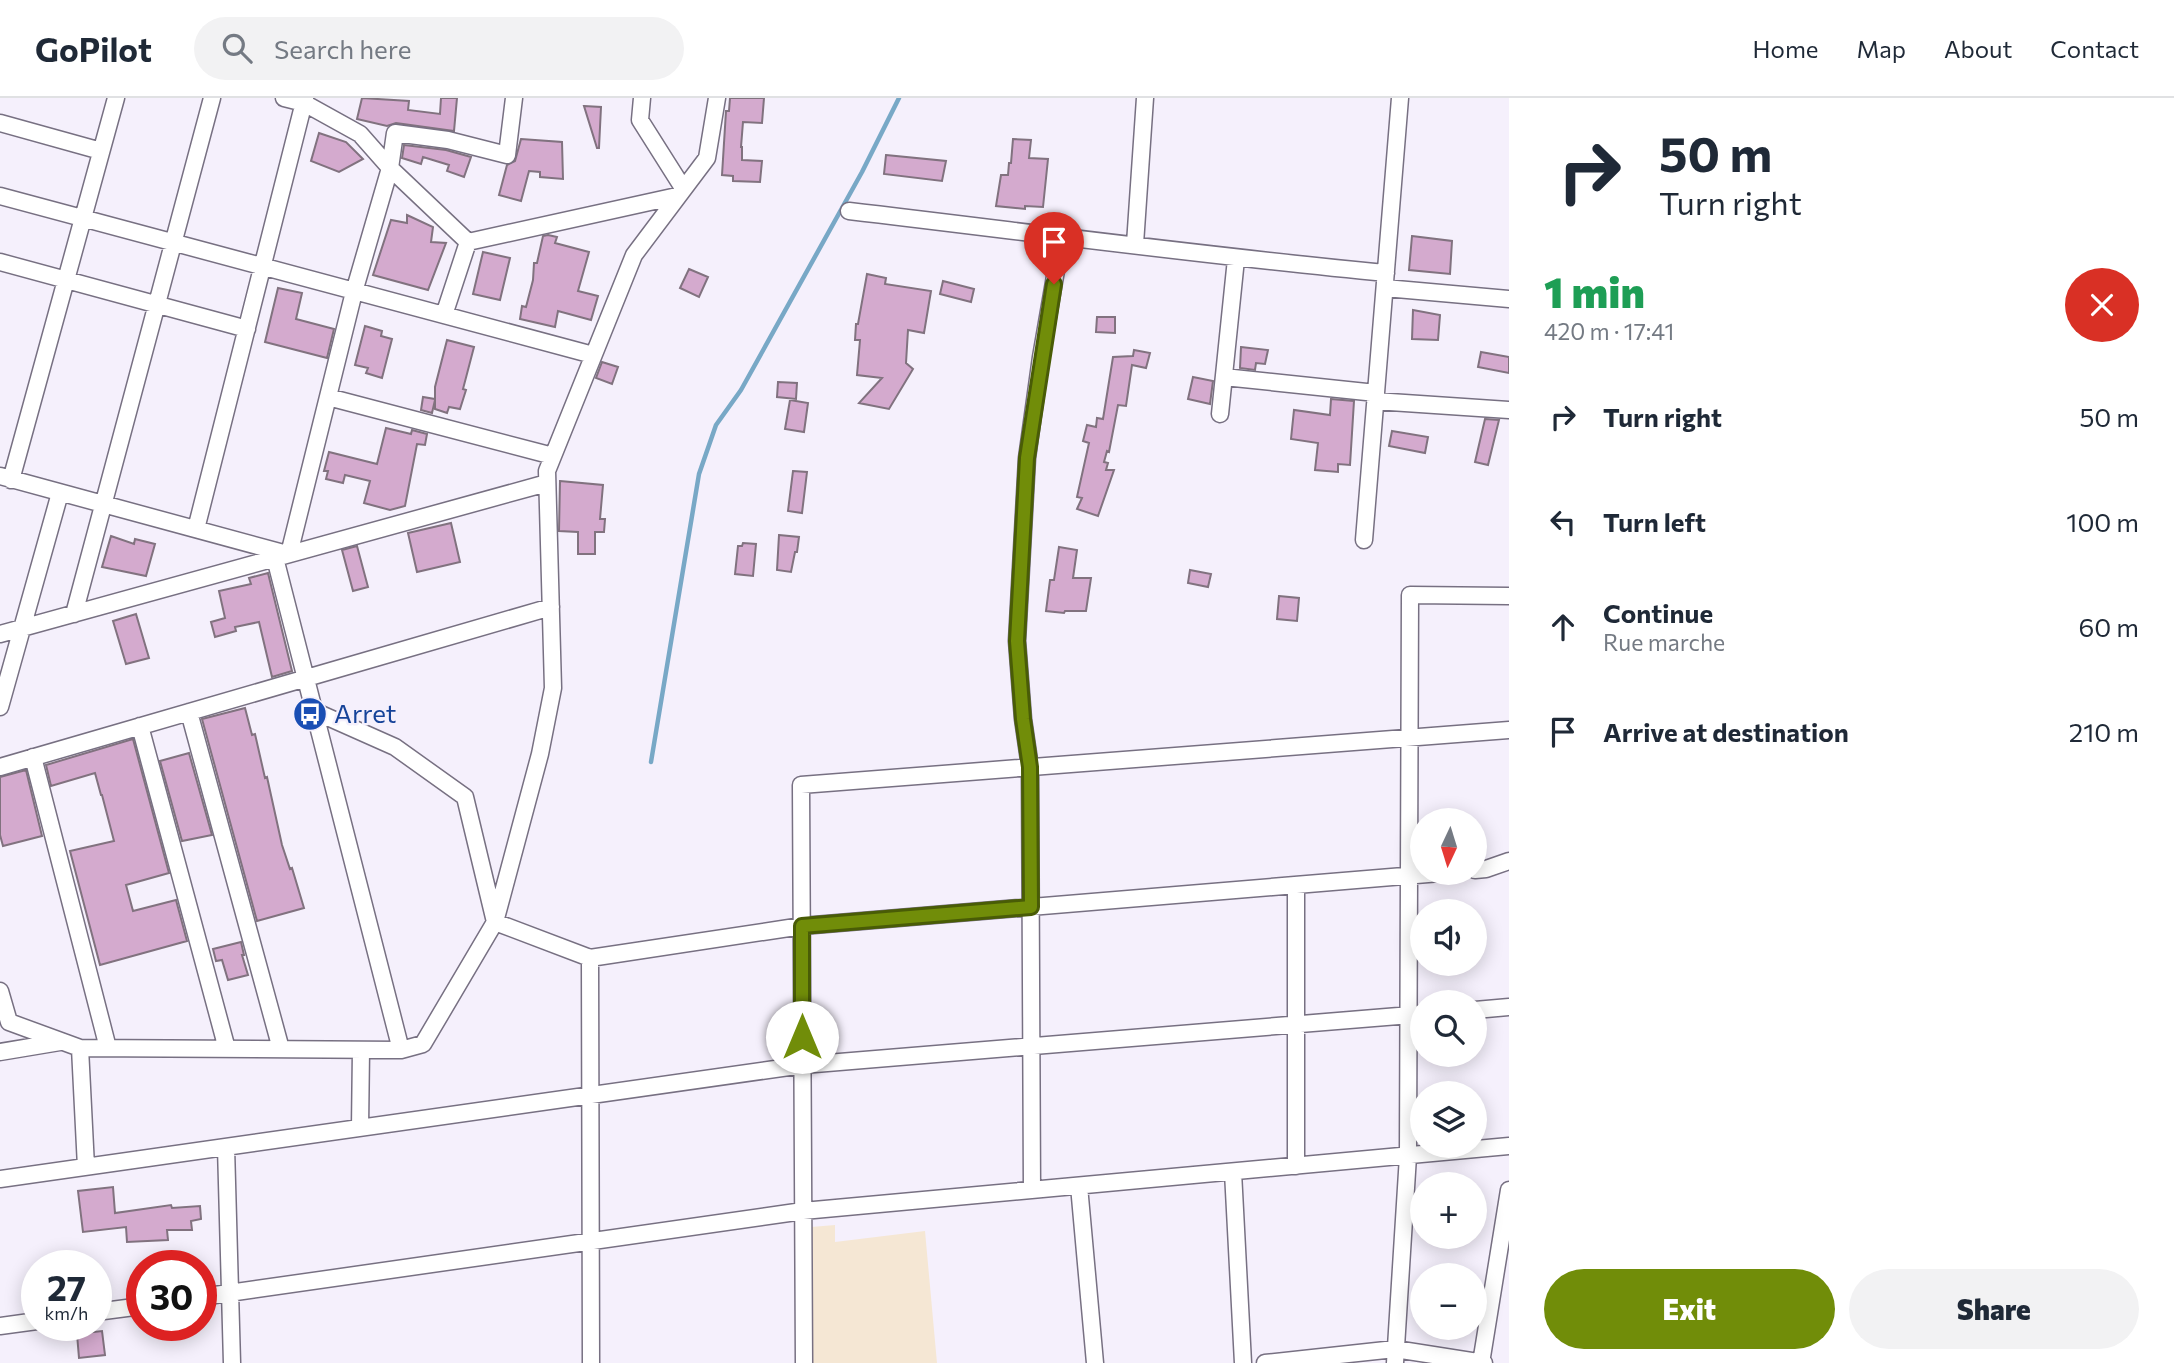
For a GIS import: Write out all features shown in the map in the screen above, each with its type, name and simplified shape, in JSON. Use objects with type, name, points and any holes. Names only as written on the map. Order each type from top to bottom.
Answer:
[{"type":"street","points":[[116,98],[66,280],[6,478],[196,529],[282,556]]},
{"type":"street","points":[[74,614],[212,98]]},
{"type":"street","points":[[284,98],[305,100],[360,134],[390,167],[468,242]]},
{"type":"street","points":[[401,1050],[306,678],[282,556],[390,167],[395,133],[448,140],[507,155],[514,98]]},
{"type":"street","points":[[642,98],[640,120],[680,192]]},
{"type":"street","points":[[0,991],[9,1022],[80,1048],[401,1050],[422,1044],[495,922],[540,754],[553,688],[547,471],[634,255],[707,158],[717,98]]},
{"type":"street","points":[[1135,244],[1145,98]]},
{"type":"street","points":[[1364,540],[1401,98]]},
{"type":"street","points":[[196,529],[305,100]]},
{"type":"street","points":[[0,123],[101,151]]},
{"type":"street","points":[[468,242],[680,192]]},
{"type":"street","points":[[0,196],[593,355]]},
{"type":"street","points":[[849,211],[1135,244],[1509,299]]},
{"type":"street","points":[[1032,1190],[1030,767],[1017,641],[1031,424],[1062,236]]},
{"type":"street","points":[[444,316],[468,242]]},
{"type":"street","points":[[1220,414],[1236,259]]},
{"type":"street","points":[[0,262],[247,329]]},
{"type":"street","points":[[1224,377],[1375,397],[1509,410]]},
{"type":"street","points":[[328,397],[552,456]]},
{"type":"street","points":[[0,634],[547,483]]},
{"type":"street","points":[[0,707],[60,493]]},
{"type":"street","points":[[1415,990],[1409,876],[1410,595],[1509,596]]},
{"type":"street","points":[[0,767],[551,607]]},
{"type":"street","points":[[314,711],[395,747],[465,797],[495,922]]},
{"type":"street","points":[[189,712],[281,1049]]},
{"type":"street","points":[[140,726],[227,1049]]},
{"type":"street","points":[[804,1363],[801,785],[1509,730]]},
{"type":"street","points":[[33,758],[108,1048]]},
{"type":"street","points":[[1488,868],[1509,861]]},
{"type":"street","points":[[495,922],[590,958],[802,926],[1409,876]]},
{"type":"street","points":[[1296,885],[1296,1166]]},
{"type":"street","points":[[590,958],[591,1363]]},
{"type":"street","points":[[1487,1009],[1509,1007]]},
{"type":"street","points":[[0,1179],[803,1065],[1410,1016]]},
{"type":"street","points":[[0,1052],[63,1042]]},
{"type":"street","points":[[80,1048],[86,1167]]},
{"type":"street","points":[[360,1128],[361,1050]]},
{"type":"street","points":[[1395,1356],[1413,1067]]},
{"type":"street","points":[[217,1295],[803,1211],[1509,1146]]},
{"type":"street","points":[[226,1147],[232,1363]]},
{"type":"street","points":[[1233,1172],[1243,1363]]},
{"type":"street","points":[[1079,1186],[1095,1363]]},
{"type":"street","points":[[1265,1363],[1395,1356],[1483,1363],[1509,1190]]},
{"type":"street","points":[[0,1326],[21,1323]]},
{"type":"shaded area","points":[[835,1225],[835,1242],[925,1231],[937,1363],[812,1363],[811,1227]]},
{"type":"building","points":[[362,98],[409,101],[408,110],[440,114],[441,98],[457,98],[454,131],[396,123],[387,126],[357,119]]},
{"type":"building","points":[[730,98],[764,98],[762,123],[743,122],[741,147],[742,160],[762,161],[760,182],[733,181],[733,176],[722,175],[726,111],[729,111]]},
{"type":"building","points":[[584,106],[601,107],[599,148],[597,148]]},
{"type":"building","points":[[319,133],[346,142],[363,159],[339,172],[311,161]]},
{"type":"building","points":[[521,139],[562,142],[563,179],[540,177],[540,172],[529,171],[521,201],[499,195],[507,165],[515,161]]},
{"type":"building","points":[[1013,139],[1031,140],[1029,158],[1048,159],[1043,207],[1025,206],[1025,209],[996,206],[1001,175],[1008,175]]},
{"type":"building","points":[[404,145],[446,150],[471,157],[464,177],[447,171],[449,165],[423,157],[421,164],[402,158]]},
{"type":"building","points":[[886,155],[946,161],[942,181],[884,174]]},
{"type":"building","points":[[407,215],[433,227],[431,242],[446,243],[428,290],[373,275],[391,220],[407,223]]},
{"type":"building","points":[[543,236],[557,237],[555,243],[589,252],[578,291],[598,296],[591,320],[558,311],[555,327],[520,319],[522,306],[526,307],[534,263],[537,263]]},
{"type":"building","points":[[1412,236],[1452,241],[1450,274],[1409,270]]},
{"type":"building","points":[[483,252],[510,258],[500,300],[473,294]]},
{"type":"building","points":[[689,269],[708,277],[699,297],[680,288]]},
{"type":"building","points":[[867,274],[886,278],[885,284],[931,291],[924,333],[908,330],[906,363],[913,369],[889,409],[859,403],[882,378],[857,375],[860,340],[855,340],[856,324]]},
{"type":"building","points":[[943,281],[974,289],[971,302],[940,294]]},
{"type":"building","points":[[278,288],[302,293],[296,319],[334,329],[327,358],[265,342]]},
{"type":"building","points":[[1413,310],[1440,315],[1438,340],[1412,339]]},
{"type":"building","points":[[1097,317],[1115,317],[1115,333],[1096,332]]},
{"type":"building","points":[[365,326],[382,331],[381,336],[392,339],[382,378],[366,373],[368,368],[355,365]]},
{"type":"building","points":[[447,340],[474,347],[460,409],[449,407],[447,413],[435,409],[435,400],[432,413],[421,410],[423,397],[435,399],[435,387]]},
{"type":"building","points":[[1241,347],[1268,350],[1265,364],[1256,363],[1255,370],[1240,368]]},
{"type":"building","points":[[1134,350],[1150,353],[1146,368],[1132,365],[1126,406],[1118,405],[1109,452],[1107,451],[1104,462],[1108,463],[1106,470],[1114,470],[1098,516],[1077,509],[1082,498],[1077,497],[1089,443],[1083,441],[1087,425],[1096,427],[1097,418],[1103,419],[1113,357],[1133,356]]},
{"type":"building","points":[[1481,352],[1509,357],[1509,373],[1478,367]]},
{"type":"building","points":[[602,362],[618,367],[612,384],[596,378]]},
{"type":"building","points":[[1193,377],[1213,381],[1210,404],[1188,399]]},
{"type":"building","points":[[778,382],[797,383],[796,399],[777,397]]},
{"type":"building","points":[[1331,399],[1354,401],[1350,465],[1338,464],[1338,472],[1315,470],[1318,443],[1291,439],[1294,410],[1330,415]]},
{"type":"building","points":[[790,400],[808,403],[804,432],[785,429]]},
{"type":"building","points":[[1485,419],[1499,420],[1488,465],[1475,462]]},
{"type":"building","points":[[386,428],[411,434],[412,430],[427,434],[425,445],[417,444],[405,506],[390,510],[364,503],[370,481],[345,475],[343,483],[326,479],[328,471],[324,471],[329,452],[377,464]]},
{"type":"building","points":[[1392,431],[1428,437],[1425,453],[1389,446]]},
{"type":"building","points":[[793,471],[807,472],[802,513],[788,511]]},
{"type":"building","points":[[560,481],[603,485],[600,519],[605,519],[604,532],[595,532],[595,554],[578,554],[578,532],[559,531]]},
{"type":"building","points":[[451,523],[460,562],[417,572],[408,533]]},
{"type":"building","points":[[779,535],[799,537],[791,572],[777,570]]},
{"type":"building","points":[[111,536],[134,544],[135,539],[155,544],[146,576],[102,567]]},
{"type":"building","points":[[743,543],[756,544],[753,576],[735,574],[738,546]]},
{"type":"building","points":[[357,546],[368,587],[353,591],[342,550]]},
{"type":"building","points":[[1059,547],[1077,550],[1073,578],[1091,578],[1086,611],[1046,611],[1050,580],[1054,580]]},
{"type":"building","points":[[1190,570],[1211,574],[1208,587],[1188,583]]},
{"type":"building","points":[[268,573],[292,671],[272,677],[259,622],[235,627],[236,631],[215,637],[211,622],[225,618],[219,591],[251,584],[249,578]]},
{"type":"building","points":[[1279,596],[1299,598],[1297,621],[1277,619]]},
{"type":"building","points":[[136,614],[149,658],[126,664],[113,621]]},
{"type":"building","points":[[245,708],[252,735],[255,734],[265,778],[267,777],[282,845],[304,908],[257,921],[202,719]]},
{"type":"building","points":[[133,739],[169,873],[126,885],[133,911],[176,900],[187,941],[100,965],[70,851],[114,841],[102,795],[95,773],[51,786],[46,765]]},
{"type":"building","points":[[189,753],[212,835],[182,841],[160,761]]},
{"type":"building","points":[[26,770],[42,836],[3,846],[0,835],[0,777]]},
{"type":"building","points":[[241,942],[248,975],[228,980],[222,960],[216,961],[213,949]]},
{"type":"building","points":[[113,1187],[115,1213],[171,1205],[172,1208],[200,1206],[201,1219],[191,1221],[192,1230],[167,1230],[168,1240],[127,1242],[126,1227],[83,1232],[78,1191]]},
{"type":"building","points":[[78,1341],[103,1341],[105,1355],[79,1358]]},
{"type":"waterway","points":[[651,762],[699,474],[716,425],[741,390],[862,172],[899,98]]},
{"type":"place","name":"Arret","points":[[310,714]]},
{"type":"route","points":[[802,1037],[802,926],[1031,907],[1030,767],[1017,641],[1027,458],[1054,284]]}]
